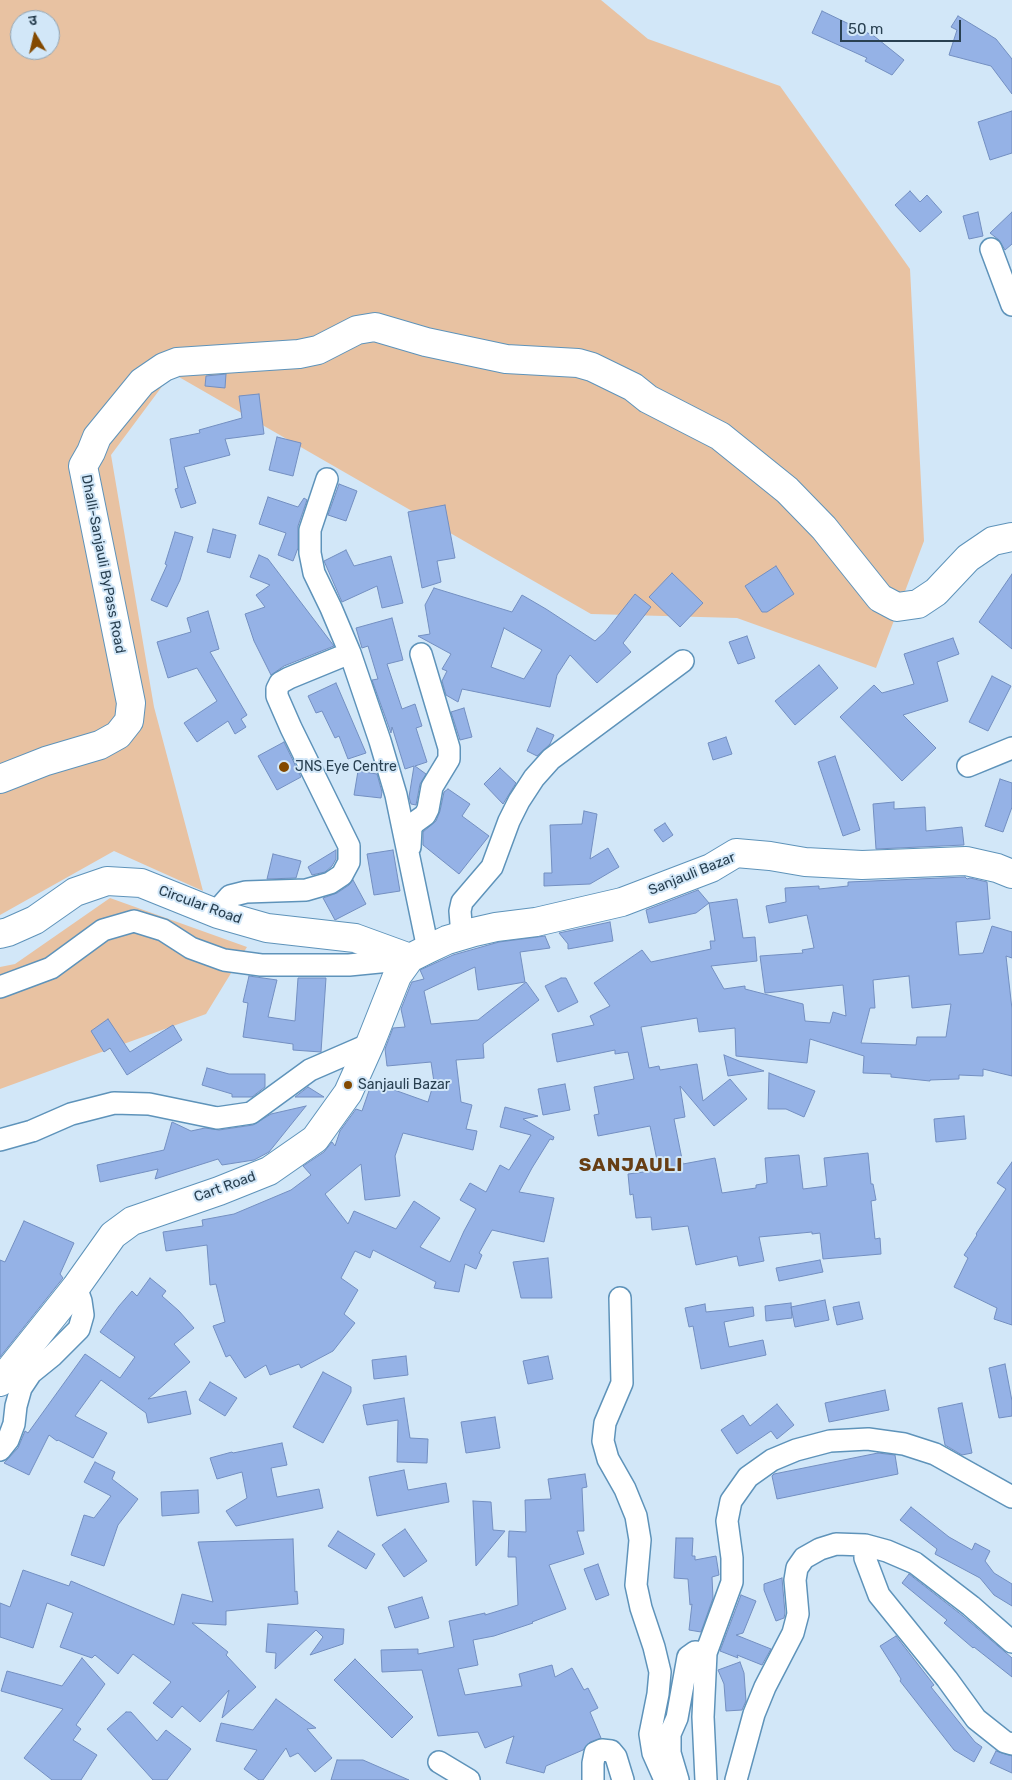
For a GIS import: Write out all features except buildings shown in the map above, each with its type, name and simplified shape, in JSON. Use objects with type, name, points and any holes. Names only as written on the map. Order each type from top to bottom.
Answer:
[{"type":"main road","name":"Dhalli-Sanjauli ByPass Road","points":[[0,780],[46,761],[100,745],[118,735],[129,721],[131,703],[83,466],[92,452],[97,437],[142,382],[164,367],[177,362],[299,354],[318,350],[357,330],[374,327],[426,342],[506,359],[578,363],[592,367],[633,387],[648,399],[720,436],[787,490],[824,528],[880,598],[897,607],[918,604],[936,592],[968,558],[993,541],[1012,537]]},
{"type":"main road","name":"Sanjauli Bazar","points":[[419,954],[462,936],[496,927],[536,922],[622,902],[711,868],[736,853],[805,862],[862,866],[966,861],[997,868],[1012,874]]},
{"type":"main road","name":"Circular Road","points":[[0,934],[35,920],[75,892],[107,881],[141,884],[218,914],[267,928],[355,938],[419,954]]},
{"type":"main road","name":"Cart Road","points":[[0,1382],[76,1287],[113,1235],[132,1221],[269,1171],[315,1139],[348,1093],[397,976],[419,954]]},
{"type":"street","points":[[991,249],[1012,304]]},
{"type":"street","points":[[0,987],[51,968],[103,930],[134,922],[163,930],[191,948],[224,960],[261,964],[349,966],[419,954],[410,860],[396,795],[366,698],[332,608],[314,573],[310,553],[310,530],[327,479]]},
{"type":"street","points":[[218,914],[230,896],[246,892],[306,890],[330,883],[342,875],[349,862],[349,846],[291,728],[277,696],[277,689],[280,683],[288,678],[350,654]]},
{"type":"street","points":[[410,860],[411,828],[414,823],[425,815],[432,787],[449,759],[449,748],[421,654]]},
{"type":"street","points":[[462,936],[460,911],[462,902],[492,868],[509,820],[534,778],[564,749],[683,661]]},
{"type":"street","points":[[968,766],[1012,748]]},
{"type":"street","points":[[0,1140],[32,1130],[71,1114],[114,1103],[149,1104],[217,1118],[252,1113],[310,1070],[370,1044]]},
{"type":"street","points":[[0,1450],[8,1440],[14,1424],[21,1388],[31,1373],[52,1356],[79,1329],[83,1315],[76,1287]]},
{"type":"street","points":[[620,1298],[622,1383],[605,1423],[603,1441],[608,1459],[625,1489],[636,1516],[640,1540],[636,1585],[660,1672],[658,1694],[650,1734],[653,1753],[664,1780]]},
{"type":"street","points":[[706,1780],[703,1717],[706,1653],[732,1582],[732,1558],[727,1521],[731,1501],[748,1477],[772,1460],[796,1450],[830,1441],[868,1439],[904,1444],[934,1454],[1012,1497]]},
{"type":"street","points":[[736,1780],[754,1714],[765,1687],[793,1633],[798,1614],[795,1580],[797,1568],[804,1558],[820,1549],[836,1544],[865,1545],[887,1550],[915,1563],[971,1606],[1012,1642]]},
{"type":"street","points":[[865,1545],[865,1558],[880,1595],[976,1719],[1005,1742],[1012,1744]]},
{"type":"street","points":[[678,1780],[670,1753],[670,1734],[677,1718],[688,1657],[695,1652],[706,1653]]},
{"type":"street","points":[[593,1780],[595,1753],[602,1750],[611,1751],[616,1757],[623,1780]]},
{"type":"street","points":[[439,1762],[468,1780]]},
{"type":"shaded area","points":[[0,0],[601,0],[648,39],[780,86],[910,269],[924,541],[876,668],[737,618],[591,614],[172,373],[111,455],[154,707],[203,891],[114,851],[0,915]]},
{"type":"shaded area","points":[[110,898],[247,947],[206,1014],[0,1089],[0,967],[15,964]]},
{"type":"place","name":"JNS Eye Centre","points":[[284,767]]},
{"type":"place","name":"Sanjauli Bazar","points":[[348,1085]]},
{"type":"district","name":"SANJAULI","points":[[631,1166]]}]
